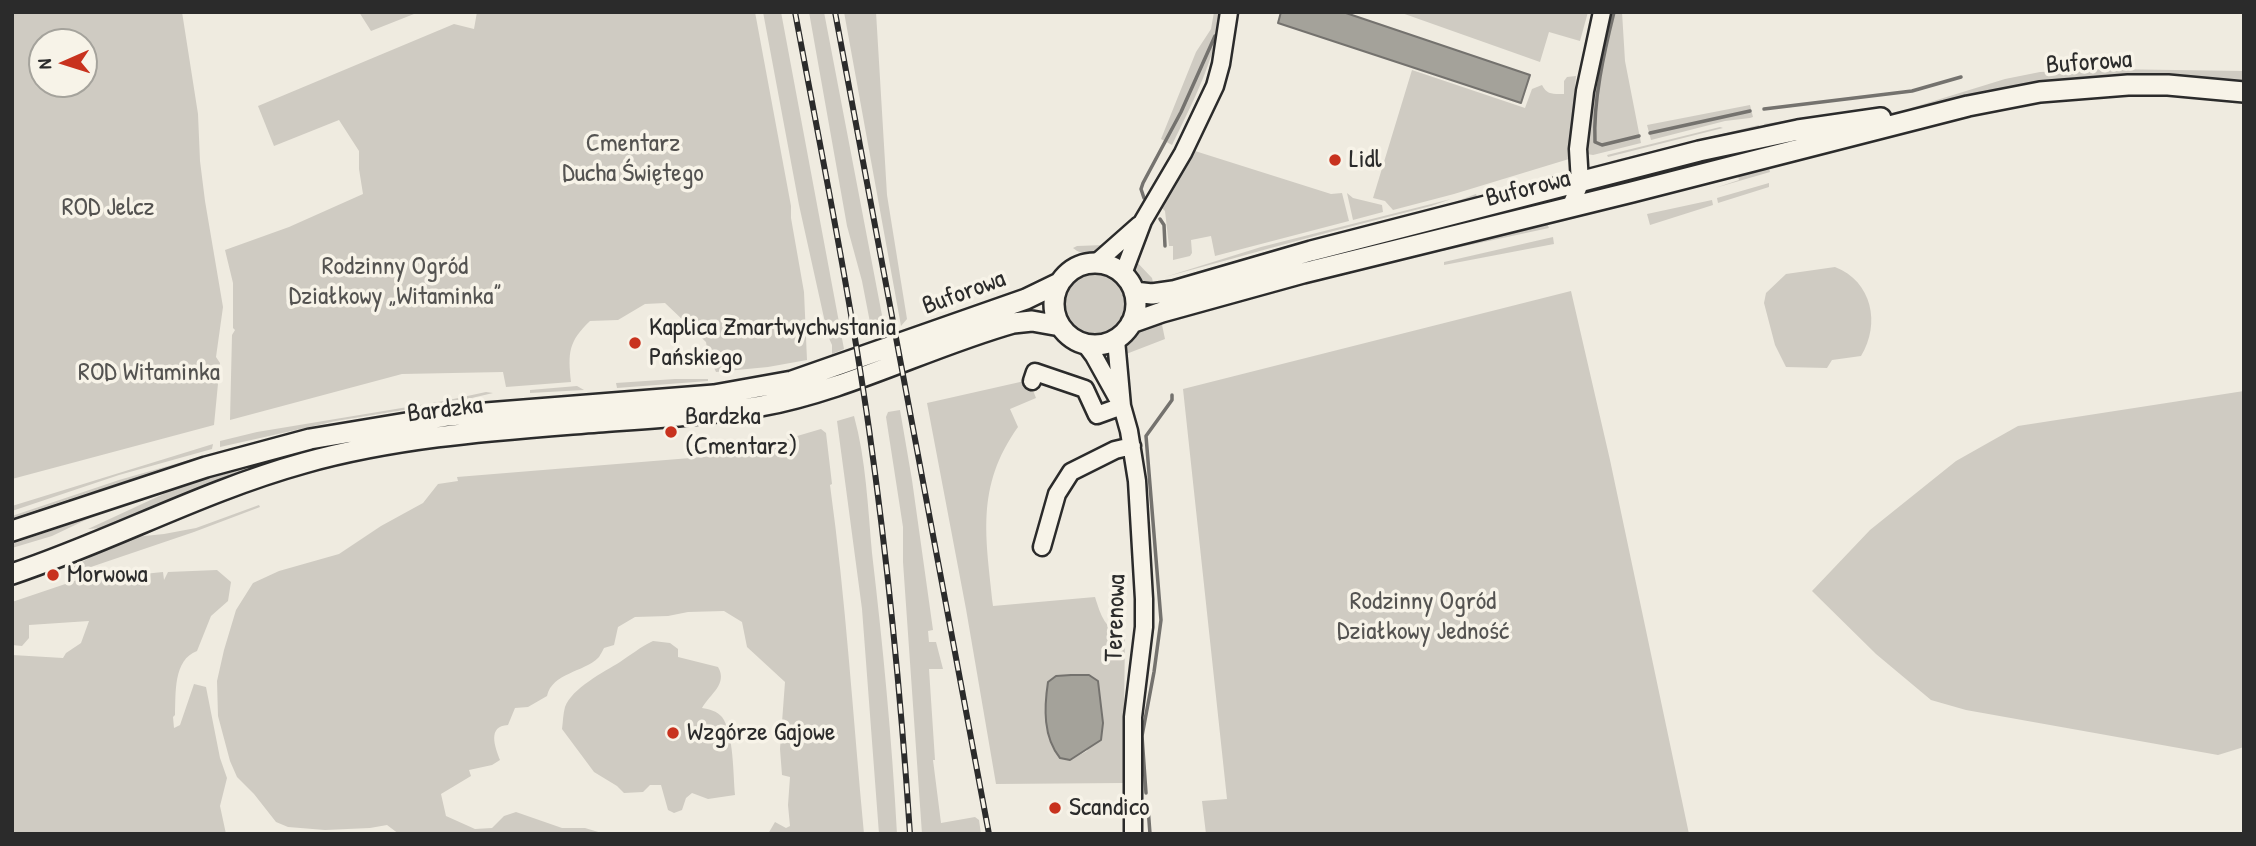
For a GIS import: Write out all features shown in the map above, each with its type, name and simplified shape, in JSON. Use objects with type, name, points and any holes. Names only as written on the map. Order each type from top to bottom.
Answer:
[{"type":"main road","name":"Buforowa","points":[[1131,323],[1303,272],[2008,98],[2072,89],[2129,85],[2168,85],[2244,92]]},
{"type":"main road","name":"Buforowa","points":[[1134,292],[1152,295],[1172,291],[1311,251],[1699,151],[1847,122],[1939,113]]},
{"type":"main road","points":[[1087,263],[1107,264],[1123,274],[1134,292],[1136,303],[1131,323],[1116,340],[1104,344],[1084,344],[1074,340],[1060,326],[1055,313],[1054,300],[1059,283],[1073,269],[1087,263]]},
{"type":"main road","name":"Buforowa","points":[[884,350],[1026,299],[1059,283]]},
{"type":"main road","name":"Buforowa","points":[[900,363],[1013,323],[1033,321],[1060,326]]},
{"type":"main road","name":"Bardzka","points":[[12,531],[218,463],[310,439],[448,416],[714,395],[792,381],[884,350]]},
{"type":"main road","name":"Bardzka","points":[[12,574],[76,552],[243,482],[359,450],[467,432],[734,410],[795,398],[900,363]]},
{"type":"street","points":[[1123,274],[1143,221],[1176,166],[1214,86],[1221,64],[1229,12]]},
{"type":"street","points":[[1571,206],[1580,183],[1578,149],[1585,91],[1602,12]]},
{"type":"street","points":[[1580,183],[1597,200]]},
{"type":"street","points":[[1096,263],[1143,221]]},
{"type":"street","name":"Terenowa","points":[[1116,340],[1122,406],[1137,481],[1144,598],[1144,627],[1133,717],[1132,834]]},
{"type":"street","name":"Terenowa","points":[[1084,344],[1094,356],[1122,406]]},
{"type":"street","points":[[1032,381],[1035,372],[1085,389],[1097,415],[1122,406]]},
{"type":"street","points":[[1042,547],[1053,503],[1059,488],[1071,471],[1132,446]]},
{"type":"green space","name":"ROD Jelcz","points":[[12,12],[182,12],[198,114],[205,201],[223,307],[216,357],[220,363],[214,425],[12,479]]},
{"type":"green space","points":[[359,12],[419,12],[371,31]]},
{"type":"green space","points":[[477,12],[755,12],[804,292],[807,360],[716,372],[706,342],[665,303],[645,304],[618,320],[590,321],[583,328],[571,348],[571,382],[506,387],[503,372],[402,374],[230,420],[232,335],[235,330],[233,283],[225,250],[289,227],[363,194],[359,151],[339,120],[274,146],[258,106],[454,24],[474,29]]},
{"type":"green space","points":[[763,12],[781,12],[844,349],[832,354],[799,205]]},
{"type":"green space","points":[[809,12],[824,12],[885,331],[873,338],[862,281],[847,226]]},
{"type":"green space","points":[[844,12],[876,12],[887,195],[907,319],[901,326]]},
{"type":"green space","points":[[1214,12],[1221,12],[1214,47],[1188,113],[1172,145],[1161,139],[1196,52],[1211,29]]},
{"type":"green space","points":[[1399,12],[1588,12],[1580,41],[1549,32],[1540,62]]},
{"type":"green space","points":[[1609,12],[1622,12],[1625,61],[1641,143],[1593,155],[1587,154],[1593,79]]},
{"type":"green space","points":[[2106,69],[2244,71],[2244,83],[1969,99],[1911,109],[2005,79],[2040,72]]},
{"type":"green space","points":[[1412,70],[1525,108],[1532,89],[1542,85],[1548,92],[1564,94],[1564,81],[1567,77],[1576,76],[1569,159],[1393,210],[1385,201],[1373,198]]},
{"type":"green space","points":[[1750,105],[1753,117],[1725,121],[1651,140],[1647,125]]},
{"type":"green space","points":[[1884,106],[1885,108],[1876,111],[1765,128],[1764,124]]},
{"type":"green space","points":[[1209,110],[1213,112],[1195,151],[1331,194],[1342,193],[1349,221],[1215,256],[1211,236],[1191,240],[1190,256],[1173,260],[1173,246],[1169,246],[1165,211],[1161,207]]},
{"type":"green space","points":[[1759,125],[1759,128],[1609,165],[1611,161]]},
{"type":"green space","points":[[1723,128],[1608,157],[1607,155]]},
{"type":"green space","points":[[1768,165],[1770,172],[1715,188],[1739,180],[1738,176]]},
{"type":"green space","points":[[1769,183],[1769,187],[1718,203],[1717,198]]},
{"type":"green space","points":[[1347,193],[1353,198],[1382,205],[1383,212],[1353,220]]},
{"type":"green space","points":[[1476,194],[1478,198],[1167,285],[1166,281],[1290,245],[1436,209]]},
{"type":"green space","points":[[1451,199],[1431,206],[1165,277],[1261,247]]},
{"type":"green space","points":[[1712,200],[1713,205],[1650,225],[1647,214]]},
{"type":"green space","points":[[1547,223],[1549,228],[1442,251],[1443,247],[1456,243]]},
{"type":"green space","points":[[1553,237],[1554,244],[1444,265],[1444,262]]},
{"type":"green space","points":[[1077,246],[1108,246],[1090,254],[1073,248]]},
{"type":"green space","points":[[1133,258],[1152,278],[1154,287],[1143,283],[1137,277]]},
{"type":"green space","points":[[1835,267],[1848,274],[1865,293],[1871,317],[1867,344],[1861,356],[1832,360],[1827,368],[1786,367],[1775,345],[1764,303],[1766,293],[1786,274]]},
{"type":"green space","points":[[1094,272],[1112,278],[1120,286],[1126,304],[1120,322],[1112,330],[1094,336],[1076,330],[1068,322],[1062,304],[1068,286],[1076,278]]},
{"type":"green space","name":"Rodzinny Ogród Działkowy Jedność","points":[[1571,291],[1610,460],[1689,834],[1206,834],[1202,801],[1227,799],[1183,389]]},
{"type":"green space","points":[[1161,320],[1165,339],[1121,356],[1127,342],[1136,333]]},
{"type":"green space","points":[[675,379],[708,381],[617,388],[616,383]]},
{"type":"green space","points":[[1029,380],[1036,398],[1010,409],[1018,427],[1004,449],[989,492],[986,535],[993,606],[1095,597],[1105,621],[1125,637],[1123,783],[996,784],[927,403]],"holes":[[[1089,675],[1098,681],[1100,708],[1087,751],[1070,760],[1056,676]]]},
{"type":"green space","points":[[577,386],[584,390],[530,393],[530,390]]},
{"type":"green space","points":[[2244,391],[2244,747],[2218,755],[1966,710],[1931,700],[1876,654],[1812,591],[1870,530],[1956,461],[2018,426]]},
{"type":"green space","points":[[486,392],[493,393],[336,421],[220,447],[220,441],[257,432]]},
{"type":"green space","points":[[900,410],[933,630],[928,631],[929,642],[936,642],[943,669],[929,669],[933,760],[941,823],[975,817],[979,820],[981,834],[922,834],[903,562],[903,527],[886,417],[888,412]]},
{"type":"green space","points":[[854,416],[866,484],[887,693],[897,834],[879,834],[862,609],[837,421]]},
{"type":"green space","points":[[498,418],[434,429],[118,527],[88,529],[196,479],[233,465],[375,434]]},
{"type":"green space","points":[[821,429],[826,433],[832,484],[864,834],[768,834],[775,822],[786,828],[790,826],[790,777],[782,775],[780,749],[785,682],[747,647],[742,622],[724,611],[635,617],[618,627],[614,645],[604,648],[592,663],[555,682],[547,696],[528,707],[515,708],[508,725],[501,726],[495,733],[500,760],[492,765],[469,770],[471,776],[441,794],[446,816],[475,829],[492,828],[504,816],[516,812],[562,828],[585,828],[605,834],[399,834],[387,825],[325,830],[288,827],[276,822],[237,777],[218,716],[217,681],[236,610],[253,583],[279,571],[339,554],[381,526],[423,503],[438,484],[458,481],[457,477],[752,453],[753,449]]},
{"type":"green space","points":[[213,444],[212,449],[119,475],[12,511],[12,506]]},
{"type":"green space","points":[[210,454],[209,457],[144,479],[88,493],[12,518],[119,480]]},
{"type":"green space","points":[[259,505],[260,507],[194,532],[82,570],[73,567],[125,538],[196,528]]},
{"type":"green space","points":[[94,516],[52,536],[12,548],[12,544]]},
{"type":"green space","points":[[217,570],[231,582],[228,601],[211,616],[197,651],[189,655],[180,669],[173,717],[174,728],[180,725],[194,684],[206,687],[220,758],[227,778],[220,806],[226,834],[12,834],[12,655],[63,658],[81,643],[89,621],[29,625],[29,638],[22,646],[12,645],[12,602],[95,574],[95,579],[163,572],[164,580],[168,572]]},
{"type":"green space","points":[[653,641],[670,643],[678,649],[678,657],[718,667],[721,679],[717,689],[702,708],[718,713],[726,724],[731,743],[735,795],[708,799],[692,793],[686,798],[682,810],[674,813],[668,810],[661,785],[650,785],[643,792],[624,793],[594,772],[562,729],[565,707],[574,693]]},
{"type":"shaded area","points":[[1281,12],[1343,12],[1530,75],[1521,103],[1278,23]]},
{"type":"shaded area","points":[[1089,675],[1098,681],[1103,723],[1101,740],[1070,760],[1060,758],[1050,741],[1046,702],[1048,682],[1056,676]]},
{"type":"waterway","points":[[1614,12],[1597,93],[1595,142],[1602,145],[1639,136]]},
{"type":"waterway","points":[[1144,198],[1141,189],[1143,183],[1181,112],[1215,36]]},
{"type":"waterway","points":[[1764,109],[1912,91],[1961,77]]},
{"type":"waterway","points":[[1650,133],[1750,111]]},
{"type":"waterway","points":[[1160,219],[1164,225],[1165,246]]},
{"type":"waterway","points":[[1146,793],[1142,736],[1161,620],[1146,436],[1172,400],[1172,395]]},
{"type":"waterway","points":[[1148,807],[1150,834]]},
{"type":"railway","points":[[795,12],[844,272],[869,429],[893,631],[910,834]]},
{"type":"railway","points":[[835,12],[989,834]]},
{"type":"place","name":"Lidl","points":[[1335,160]]},
{"type":"place","name":"Kaplica Zmartwychwstania Pańskiego","points":[[635,343]]},
{"type":"place","name":"Bardzka (Cmentarz)","points":[[671,432]]},
{"type":"place","name":"Morwowa","points":[[53,575]]},
{"type":"place","name":"Wzgórze Gajowe","points":[[673,733]]},
{"type":"place","name":"Scandico","points":[[1055,808]]},
{"type":"park label","name":"Cmentarz Ducha Świętego","points":[[633,159]]},
{"type":"park label","name":"Rodzinny Ogród Działkowy „Witaminka”","points":[[395,282]]},
{"type":"park label","name":"ROD Witaminka","points":[[149,373]]}]
